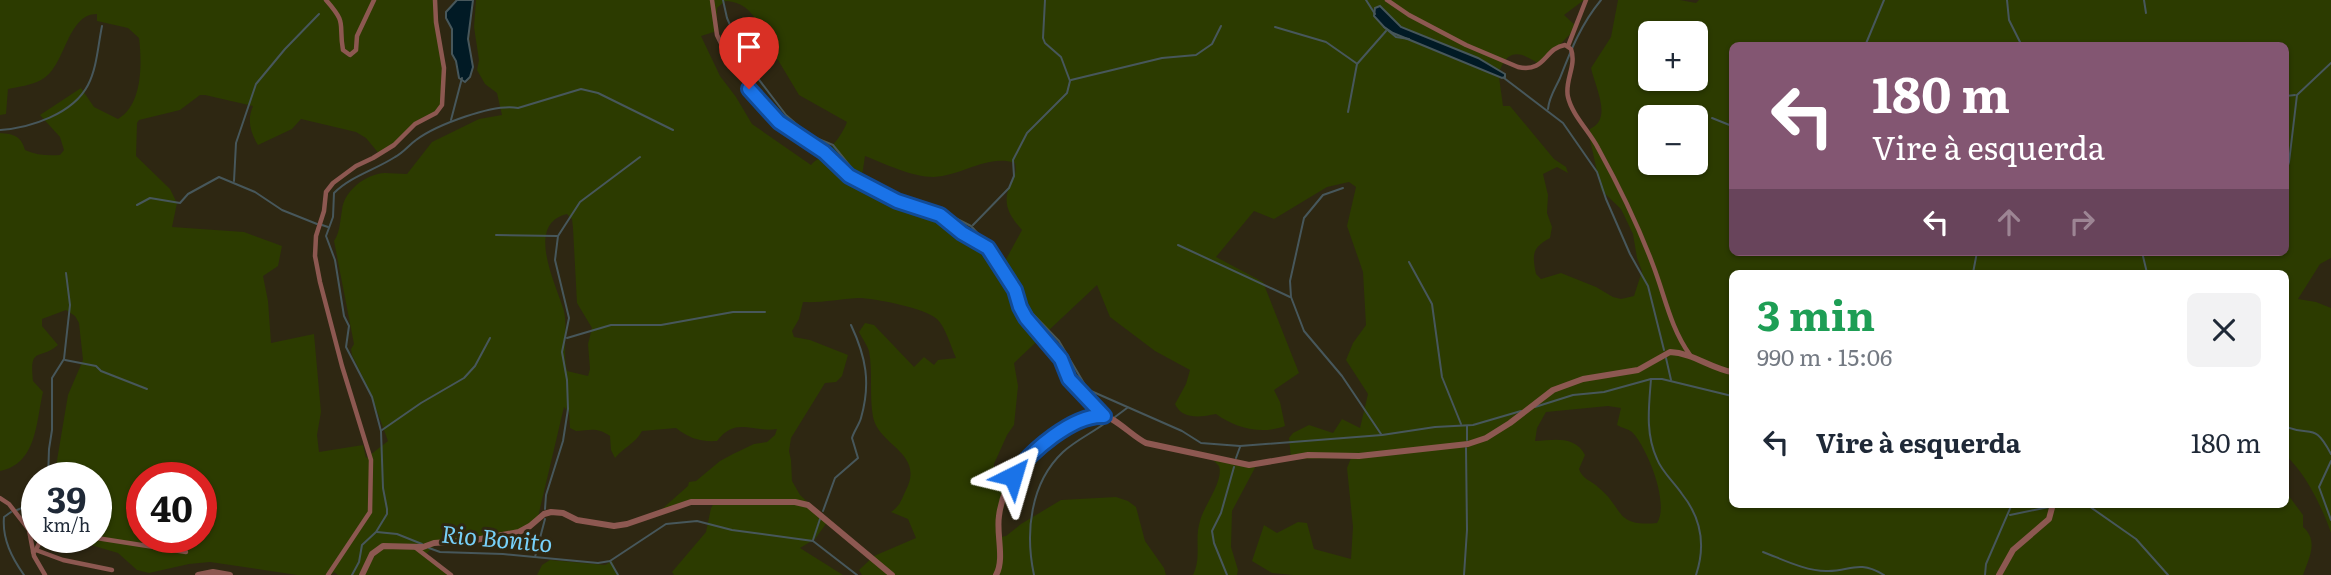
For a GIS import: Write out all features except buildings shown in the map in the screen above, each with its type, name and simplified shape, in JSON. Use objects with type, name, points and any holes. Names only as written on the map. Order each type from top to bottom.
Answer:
[{"type":"street","points":[[326,0],[340,18],[342,50],[350,55],[356,50],[356,36],[374,0]]},
{"type":"street","points":[[328,575],[370,512],[371,460],[338,354],[320,282],[316,236],[324,211],[326,192],[333,183],[356,166],[394,145],[415,124],[436,113],[442,105],[444,68],[435,0]]},
{"type":"street","points":[[712,0],[717,35],[732,66],[779,122],[824,152],[849,176],[897,201],[940,215],[962,233],[988,248],[1015,290],[1026,318],[1061,359],[1069,379],[1104,416],[1146,443],[1249,465],[1308,455],[1359,456],[1468,444],[1486,438],[1510,423],[1553,390],[1583,379],[1638,370],[1670,352],[1690,356],[1729,371]]},
{"type":"street","points":[[1387,0],[1409,15],[1466,45],[1518,67],[1536,67],[1559,46],[1568,46]]},
{"type":"street","points":[[1568,46],[1586,0]]},
{"type":"street","points":[[1568,46],[1573,60],[1569,99],[1632,213],[1676,333],[1690,356]]},
{"type":"street","points":[[996,575],[1000,565],[998,517],[1013,476],[1036,449],[1058,434],[1088,418],[1104,416]]},
{"type":"street","points":[[0,498],[9,504],[21,520]]},
{"type":"street","points":[[363,574],[372,554],[383,546],[422,547],[519,532],[551,512],[559,512],[587,522],[621,526],[691,502],[795,502],[813,508],[892,575]]},
{"type":"street","points":[[1999,575],[2014,550],[2049,519],[2052,508]]},
{"type":"street","points":[[422,547],[452,575]]},
{"type":"street","points":[[36,553],[45,575]]},
{"type":"street","points":[[41,553],[112,570]]},
{"type":"street","points":[[198,575],[213,572],[230,575]]},
{"type":"green space","points":[[0,0],[437,0],[435,15],[446,75],[442,108],[420,119],[394,147],[380,155],[366,138],[356,132],[301,119],[292,129],[258,145],[250,126],[253,106],[205,95],[200,95],[180,110],[139,120],[137,123],[136,156],[170,189],[177,203],[172,227],[244,232],[282,246],[278,266],[263,276],[271,343],[314,334],[321,412],[317,435],[319,452],[363,445],[366,458],[388,441],[370,392],[352,355],[354,344],[334,241],[347,196],[363,180],[377,174],[407,174],[432,142],[479,119],[502,115],[497,93],[485,84],[477,70],[479,60],[474,27],[476,0],[1584,0],[1564,15],[1577,27],[1540,65],[1517,54],[1508,58],[1500,70],[1478,58],[1401,27],[1394,20],[1374,16],[1499,77],[1503,106],[1510,106],[1554,159],[1566,167],[1568,173],[1557,167],[1543,174],[1548,195],[1547,213],[1552,227],[1550,238],[1535,252],[1536,274],[1541,279],[1561,273],[1621,299],[1634,296],[1642,271],[1633,234],[1621,209],[1601,190],[1589,135],[1590,129],[1600,118],[1601,110],[1591,68],[1611,37],[1618,0],[1680,0],[1696,3],[1699,0],[2331,0],[2331,258],[2320,264],[2298,299],[2331,308],[2331,533],[2313,491],[2289,459],[2289,270],[1729,270],[1729,508],[2289,508],[2289,496],[2303,515],[2303,527],[2311,538],[2310,556],[2303,575],[1272,573],[1252,561],[1264,525],[1277,533],[1298,522],[1307,523],[1314,549],[1351,559],[1353,527],[1347,468],[1351,458],[1291,459],[1289,438],[1309,425],[1333,433],[1342,419],[1360,428],[1368,394],[1346,360],[1353,343],[1366,325],[1363,272],[1347,226],[1356,187],[1349,182],[1327,187],[1274,219],[1254,211],[1216,257],[1263,282],[1299,373],[1274,390],[1280,402],[1285,426],[1267,430],[1249,429],[1216,414],[1198,416],[1182,413],[1175,404],[1190,370],[1155,351],[1110,317],[1097,285],[1014,363],[1018,386],[1014,425],[994,464],[994,483],[1010,488],[1001,516],[1000,537],[1006,536],[1061,500],[1116,497],[1136,507],[1145,541],[1166,575],[862,575],[859,570],[874,556],[916,538],[908,519],[891,512],[899,505],[906,490],[910,467],[899,450],[877,427],[873,417],[869,351],[859,332],[865,323],[874,325],[914,367],[924,357],[934,365],[938,360],[956,358],[943,327],[931,315],[899,304],[858,298],[803,302],[799,319],[792,331],[794,337],[810,340],[848,355],[842,376],[836,382],[825,383],[791,438],[789,451],[792,481],[800,495],[828,521],[815,539],[800,548],[843,575],[674,575],[672,572],[706,532],[714,503],[703,501],[662,509],[688,486],[689,482],[696,481],[733,454],[754,444],[767,442],[777,429],[738,427],[724,433],[717,441],[695,439],[676,428],[642,431],[615,458],[611,450],[610,436],[597,430],[576,431],[570,428],[569,412],[564,407],[538,517],[522,529],[434,546],[426,554],[451,575],[338,575],[334,572],[331,575],[297,575],[210,562],[149,573],[137,570],[118,553],[112,551],[112,462],[57,462],[68,395],[83,360],[79,323],[75,316],[66,310],[42,319],[42,326],[58,345],[34,358],[33,381],[43,392],[33,440],[21,460],[0,471],[0,133],[16,137],[29,152],[60,155],[64,150],[60,137],[40,115],[81,88],[94,107],[118,119],[132,104],[136,94],[140,70],[139,38],[128,28],[97,21],[97,14],[87,16],[72,32],[49,74],[33,83],[8,89],[6,114],[0,115]],"holes":[[[725,1],[744,6],[756,19],[770,55],[778,60],[799,95],[847,122],[835,143],[811,165],[752,124],[720,76],[701,36],[717,31],[717,8]],[[865,156],[908,172],[934,177],[994,161],[1015,163],[1007,204],[1010,214],[1022,230],[1004,263],[934,214],[873,190],[862,176]],[[567,214],[572,219],[577,303],[592,328],[588,344],[588,376],[567,371],[564,311],[551,272],[545,242],[547,230],[554,220]],[[1608,406],[1621,408],[1617,425],[1632,432],[1650,462],[1661,503],[1657,523],[1626,519],[1607,495],[1581,473],[1579,469],[1585,455],[1576,444],[1563,440],[1535,441],[1537,428],[1546,412]]]},
{"type":"green space","points":[[1213,460],[1257,464],[1232,511],[1231,547],[1237,575],[1193,575],[1197,562],[1200,521],[1219,479],[1219,466]]},
{"type":"green space","points":[[550,560],[605,565],[612,561],[618,575],[537,575],[542,565]]},
{"type":"water","points":[[457,0],[473,0],[468,39],[473,67],[465,82],[459,78],[452,54],[452,29],[446,18],[446,12]]},
{"type":"water","points":[[1380,6],[1401,27],[1478,58],[1505,74],[1505,77],[1393,33],[1374,16],[1375,8]]},
{"type":"waterway","points":[[723,0],[727,18],[747,64],[786,115],[809,135],[833,145],[854,171],[870,182],[910,200],[930,205],[971,226],[997,254],[1032,313],[1059,341],[1091,391],[1182,431],[1201,443],[1240,446],[1473,425],[1521,411]]},
{"type":"waterway","points":[[973,225],[1009,188],[1014,176],[1013,160],[1027,133],[1067,93],[1070,81],[1061,57],[1043,38],[1045,0]]},
{"type":"waterway","points":[[1366,0],[1375,14]]},
{"type":"waterway","points":[[1548,109],[1577,38],[1601,0]]},
{"type":"waterway","points":[[1867,42],[1884,0]]},
{"type":"waterway","points":[[2007,0],[2009,20],[2020,42]]},
{"type":"waterway","points":[[2144,0],[2146,13]]},
{"type":"waterway","points":[[234,181],[236,143],[256,84],[319,14]]},
{"type":"waterway","points":[[0,130],[50,118],[81,95],[93,71],[102,26]]},
{"type":"waterway","points":[[1071,80],[1162,58],[1196,55],[1212,44],[1221,26]]},
{"type":"waterway","points":[[1275,27],[1326,42],[1356,63]]},
{"type":"waterway","points":[[1384,27],[1396,37],[1409,39]]},
{"type":"waterway","points":[[1348,112],[1357,64],[1386,31]]},
{"type":"waterway","points":[[2289,162],[2297,95],[2331,63]]},
{"type":"waterway","points":[[451,120],[462,78]]},
{"type":"waterway","points":[[1504,78],[1563,123],[1597,172],[1630,254],[1648,286],[1664,350]]},
{"type":"waterway","points":[[352,575],[359,562],[362,545],[376,532],[387,514],[387,509],[383,488],[381,431],[372,397],[346,347],[349,326],[344,316],[335,260],[326,236],[333,217],[334,193],[348,182],[398,155],[425,134],[451,122],[480,112],[518,108],[581,89],[598,93],[673,130]]},
{"type":"waterway","points":[[2289,96],[2295,95]]},
{"type":"waterway","points":[[1712,118],[1729,125]]},
{"type":"waterway","points":[[545,509],[546,495],[563,441],[568,409],[562,352],[569,318],[555,260],[558,236],[580,202],[640,157]]},
{"type":"waterway","points":[[137,205],[150,198],[180,203],[188,194],[219,177],[255,192],[282,210],[317,224]]},
{"type":"waterway","points":[[1343,188],[1323,195],[1304,218],[1290,281],[1291,297],[1304,331],[1342,376],[1381,434]]},
{"type":"waterway","points":[[322,225],[328,227]]},
{"type":"waterway","points":[[496,235],[557,236]]},
{"type":"waterway","points":[[1178,245],[1290,297]]},
{"type":"waterway","points":[[1974,270],[1976,256]]},
{"type":"waterway","points":[[2143,256],[2146,270]]},
{"type":"waterway","points":[[1409,262],[1432,304],[1442,377],[1461,424]]},
{"type":"waterway","points":[[49,462],[52,430],[52,378],[64,359],[70,305],[66,273]]},
{"type":"waterway","points":[[567,338],[611,325],[661,325],[733,312],[765,312]]},
{"type":"waterway","points":[[823,511],[835,478],[858,458],[852,438],[861,418],[866,382],[863,359],[851,325]]},
{"type":"waterway","points":[[382,430],[464,378],[475,366],[490,338]]},
{"type":"waterway","points":[[1666,358],[1671,380]]},
{"type":"waterway","points":[[65,360],[96,366],[101,371],[147,389]]},
{"type":"waterway","points":[[1651,379],[1649,419],[1653,449],[1659,464],[1689,503],[1698,523],[1701,553],[1696,575]]},
{"type":"waterway","points":[[1535,407],[1573,395],[1604,392],[1651,379],[1662,379],[1729,395]]},
{"type":"waterway","points":[[1115,417],[1127,408]]},
{"type":"waterway","points":[[1034,575],[1031,526],[1033,509],[1043,478],[1063,452],[1108,421]]},
{"type":"waterway","points":[[1467,426],[1467,440]]},
{"type":"waterway","points":[[2289,428],[2316,434],[2331,454]]},
{"type":"waterway","points":[[1236,458],[1240,447]]},
{"type":"waterway","points":[[1464,575],[1467,530],[1466,448]]},
{"type":"waterway","points":[[2331,461],[2319,487],[2331,520]]},
{"type":"waterway","points":[[1227,575],[1212,531],[1221,513],[1234,467]]},
{"type":"waterway","points":[[17,510],[21,508]]},
{"type":"waterway","points":[[1985,575],[1986,564],[2010,508]]},
{"type":"waterway","points":[[2010,515],[2044,508]]},
{"type":"waterway","points":[[2092,508],[2136,539],[2168,575]]},
{"type":"waterway","points":[[11,512],[4,517],[6,541],[24,575]]},
{"type":"waterway","points":[[535,557],[545,519]]},
{"type":"waterway","points":[[813,540],[820,519]]},
{"type":"waterway","points":[[429,548],[440,552],[503,554],[598,563],[610,561],[666,524],[697,521],[732,530],[813,541],[857,575]]},
{"type":"waterway","name":"Rio Bonito","points":[[377,532],[397,534],[422,544]]},
{"type":"waterway","points":[[1763,552],[1810,569],[1834,571],[1860,567],[1884,575]]},
{"type":"waterway","name":"Rio Bonito","points":[[610,561],[618,575]]},
{"type":"route","points":[[749,89],[779,122],[817,146],[849,176],[897,201],[940,215],[962,233],[988,248],[1015,290],[1026,318],[1061,359],[1069,379],[1104,416],[1088,418],[1058,434],[1024,460],[1013,476]]}]
